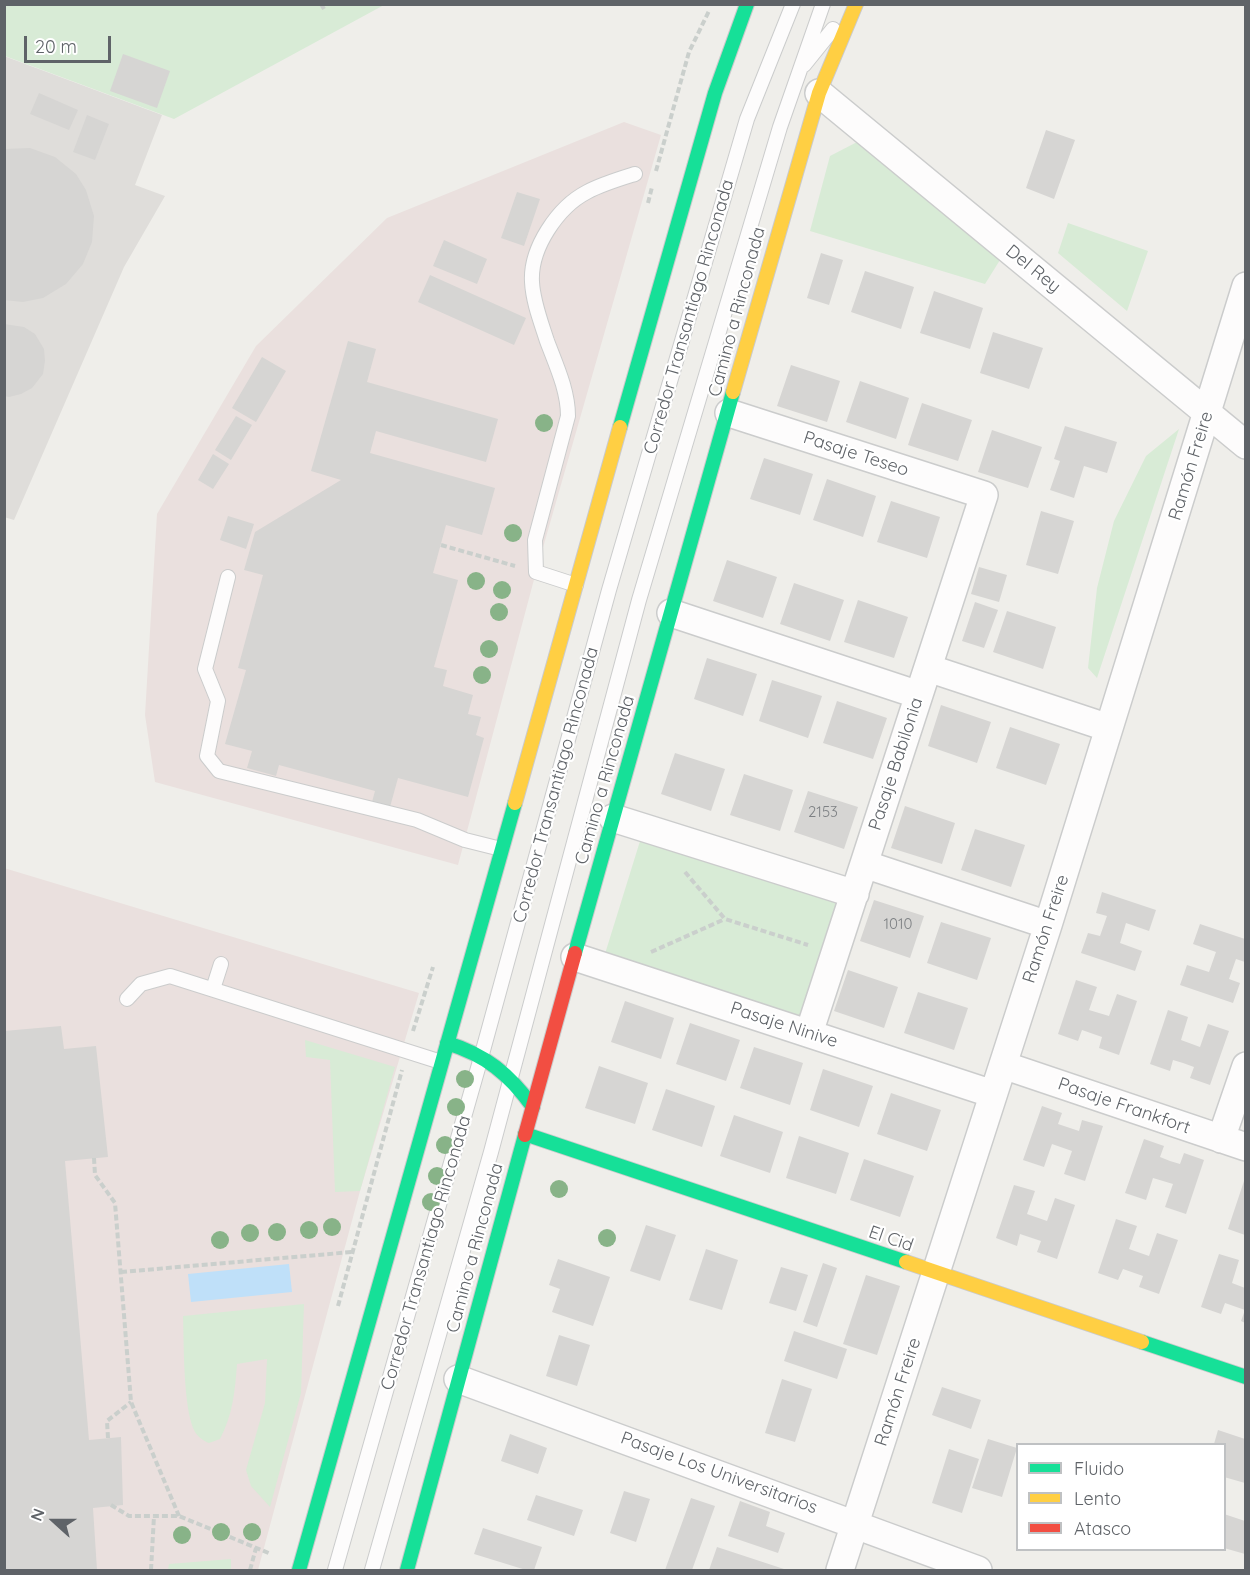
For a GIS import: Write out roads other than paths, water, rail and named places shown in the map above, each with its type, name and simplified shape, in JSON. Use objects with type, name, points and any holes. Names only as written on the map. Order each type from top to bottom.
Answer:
[{"type":"main road","points":[[299,1570],[681,210],[722,70],[747,4]]},
{"type":"main road","name":"Camino a Rinconada","points":[[407,1570],[532,1107],[729,413],[787,197],[819,93],[854,4]]},
{"type":"main road","points":[[447,1043],[482,1054],[512,1077],[532,1107]]},
{"type":"main road","name":"El Cid","points":[[525,1134],[1245,1377]]},
{"type":"street","name":"Del Rey","points":[[819,93],[1208,412],[1245,445]]},
{"type":"street","name":"Ramón Freire","points":[[840,1570],[1048,925],[1245,286]]},
{"type":"street","name":"Pasaje Teseo","points":[[729,413],[984,495]]},
{"type":"street","name":"Pasaje Babilonia","points":[[809,1033],[984,495]]},
{"type":"street","points":[[671,613],[919,695]]},
{"type":"street","points":[[928,668],[1109,728]]},
{"type":"street","points":[[614,818],[855,894]]},
{"type":"street","points":[[864,864],[1048,925]]},
{"type":"street","name":"Pasaje Ninive","points":[[575,957],[993,1094]]},
{"type":"street","name":"Pasaje Frankfort","points":[[1003,1065],[1233,1143]]},
{"type":"street","points":[[1233,1143],[1245,1066]]},
{"type":"street","name":"Pasaje Los Universitarios","points":[[458,1379],[978,1570]]},
{"type":"lane","name":"Corredor Transantiago Rinconada","points":[[335,1570],[482,1054],[609,590],[747,119],[793,4]]},
{"type":"lane","name":"Corredor Transantiago Rinconada","points":[[372,1570],[512,1077],[639,600],[797,74],[823,4]]},
{"type":"lane","name":"Corredor Transantiago Rinconada","points":[[797,74],[854,4]]},
{"type":"lane","points":[[577,585],[536,572],[535,540],[568,416],[568,398],[535,301],[531,281],[536,255],[548,229],[568,204],[587,192],[635,174]]},
{"type":"lane","points":[[228,577],[205,669],[218,701],[207,756],[219,771],[417,820],[465,840],[501,849]]},
{"type":"lane","points":[[213,989],[221,964]]},
{"type":"lane","points":[[127,999],[141,984],[170,976],[441,1062]]},
{"type":"water","points":[[289,1264],[292,1292],[191,1302],[188,1274]]}]
